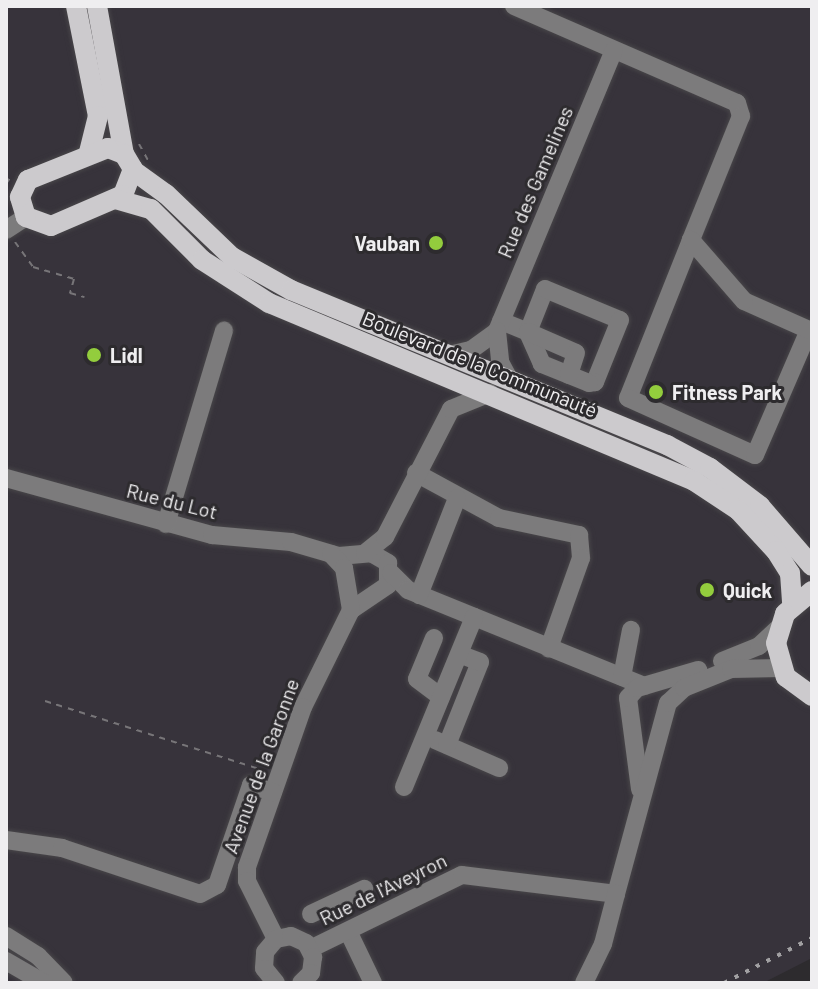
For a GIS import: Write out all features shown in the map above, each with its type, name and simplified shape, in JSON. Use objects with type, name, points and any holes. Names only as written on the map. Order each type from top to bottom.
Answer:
[{"type":"main road","points":[[76,6],[98,116],[89,153]]},
{"type":"main road","points":[[97,6],[129,163],[127,191],[51,226],[26,217],[11,184],[108,148],[129,163]]},
{"type":"main road","name":"Boulevard de la Communauté","points":[[129,163],[232,257],[291,290],[443,364],[490,393],[673,470],[718,496],[751,522],[783,560],[792,604]]},
{"type":"main road","name":"Boulevard de la Communauté","points":[[115,199],[151,209],[202,260],[250,293],[443,364],[510,381],[667,445],[720,474],[774,519],[812,566]]},
{"type":"main road","points":[[812,591],[792,604],[778,628],[781,668],[812,696]]},
{"type":"street","points":[[514,6],[737,103],[741,116],[691,240],[628,398],[755,455],[809,330],[744,301],[691,240]]},
{"type":"street","name":"Rue des Gamelines","points":[[499,326],[614,50]]},
{"type":"street","points":[[10,235],[26,217]]},
{"type":"street","points":[[499,326],[528,332],[576,353],[569,375],[595,382],[620,320],[545,289],[528,332]]},
{"type":"street","points":[[351,610],[382,580],[385,537],[451,409],[443,364],[471,350],[499,326]]},
{"type":"street","points":[[499,326],[500,362],[510,381]]},
{"type":"street","points":[[166,524],[224,331]]},
{"type":"street","points":[[451,409],[490,393]]},
{"type":"street","points":[[416,473],[457,498],[499,518],[568,531],[583,542],[549,648]]},
{"type":"street","name":"Rue du Lot","points":[[6,478],[212,535],[291,542],[331,554],[362,554]]},
{"type":"street","points":[[414,592],[457,498]]},
{"type":"street","points":[[348,582],[362,554],[385,537]]},
{"type":"street","points":[[331,554],[348,582],[351,610]]},
{"type":"street","points":[[362,554],[382,580]]},
{"type":"street","points":[[348,582],[382,580],[662,694],[664,712],[603,944],[584,983]]},
{"type":"street","name":"Avenue de la Garonne","points":[[276,939],[247,881],[253,849],[303,707],[351,610]]},
{"type":"street","points":[[404,787],[474,617]]},
{"type":"street","points":[[627,707],[647,686],[750,651],[778,628]]},
{"type":"street","points":[[631,630],[617,675],[627,707],[642,799]]},
{"type":"street","points":[[434,638],[417,679],[441,697]]},
{"type":"street","points":[[447,745],[480,662],[459,654]]},
{"type":"street","points":[[627,707],[644,725],[664,712],[684,688],[725,671],[754,665],[781,668]]},
{"type":"street","points":[[425,735],[499,768]]},
{"type":"street","points":[[6,840],[62,848],[200,894],[217,885],[251,785],[276,784]]},
{"type":"street","points":[[232,841],[253,849]]},
{"type":"street","name":"Rue de l'Aveyron","points":[[310,949],[466,874],[616,894]]},
{"type":"street","points":[[311,914],[364,889]]},
{"type":"street","points":[[334,903],[373,983]]},
{"type":"street","points":[[6,936],[38,956],[58,982]]},
{"type":"street","points":[[276,983],[263,960],[276,939],[299,938],[310,949],[314,965],[301,983]]},
{"type":"street","points":[[6,950],[58,982]]},
{"type":"street","points":[[6,961],[58,982]]},
{"type":"path","points":[[10,235],[33,267],[74,279],[70,293],[84,297]]},
{"type":"path","points":[[45,701],[276,784]]},
{"type":"shaded area","points":[[6,6],[812,6],[812,958],[763,983],[6,983]]},
{"type":"railway","points":[[724,983],[812,938]]},
{"type":"place","name":"Vauban","points":[[436,243]]},
{"type":"place","name":"Lidl","points":[[94,355]]},
{"type":"place","name":"Fitness Park","points":[[656,392]]},
{"type":"place","name":"Quick","points":[[707,590]]}]
